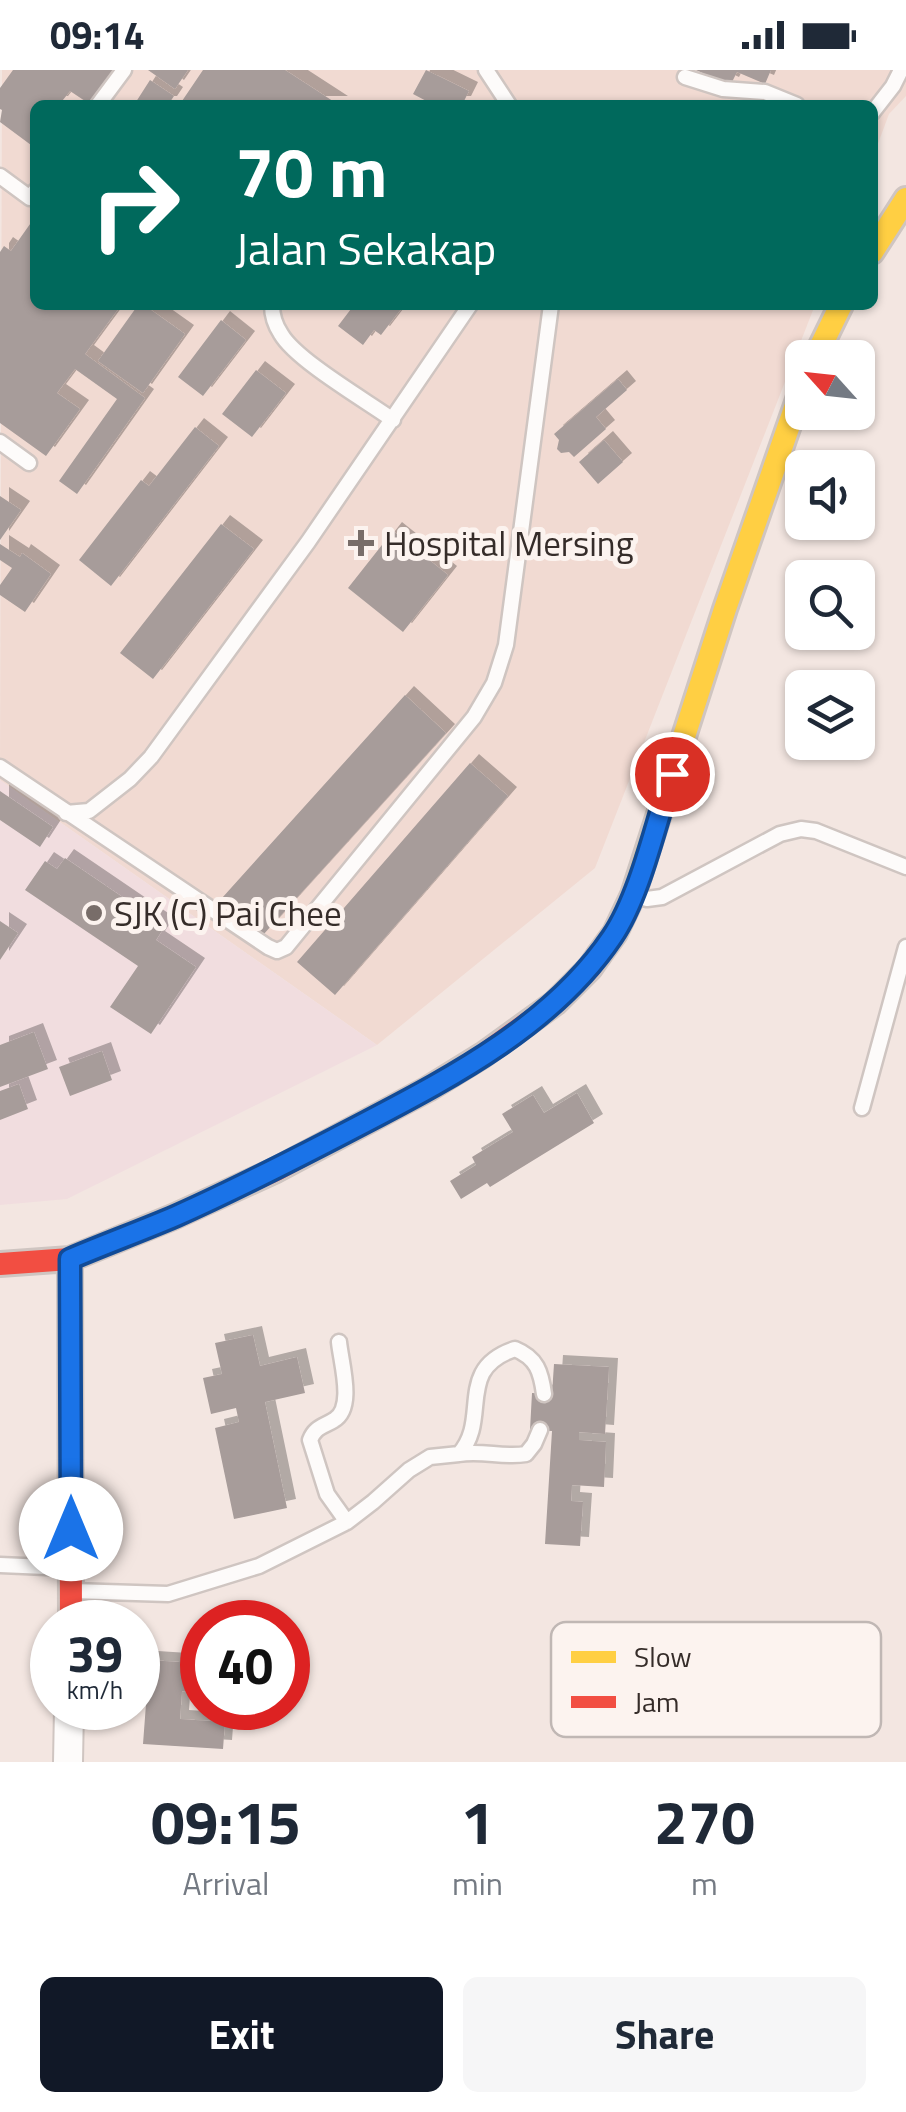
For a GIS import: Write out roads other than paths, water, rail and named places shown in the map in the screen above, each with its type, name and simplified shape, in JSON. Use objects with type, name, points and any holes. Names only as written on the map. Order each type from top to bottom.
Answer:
[{"type":"street","points":[[878,243],[906,199]]},
{"type":"street","points":[[822,340],[834,310]]},
{"type":"street","points":[[0,1264],[70,1259],[276,1170],[484,1056],[555,1004],[590,968],[615,933],[633,895],[787,430]]},
{"type":"street","points":[[70,1259],[71,1600]]},
{"type":"street","points":[[68,1762],[69,1730]]},
{"type":"lane","points":[[102,100],[124,70]]},
{"type":"lane","points":[[486,70],[506,100]]},
{"type":"lane","points":[[878,105],[900,70]]},
{"type":"lane","points":[[684,77],[723,89],[765,92],[785,100]]},
{"type":"lane","points":[[0,176],[30,198]]},
{"type":"lane","points":[[272,310],[282,337],[297,353],[392,420]]},
{"type":"lane","points":[[66,813],[89,811],[130,780],[151,757],[308,542],[467,310]]},
{"type":"lane","points":[[0,767],[268,947],[286,947],[474,717],[494,683],[506,645],[550,310]]},
{"type":"lane","points":[[0,442],[28,462]]},
{"type":"lane","points":[[633,895],[647,899],[662,897],[780,834],[802,828],[830,835],[906,868]]},
{"type":"lane","points":[[862,1108],[906,946]]},
{"type":"lane","points":[[338,1342],[347,1405],[342,1416],[316,1428],[310,1440],[327,1494],[347,1522]]},
{"type":"lane","points":[[459,1454],[469,1443],[483,1371],[496,1356],[516,1349],[528,1355],[541,1372],[544,1394]]},
{"type":"lane","points":[[0,1565],[168,1594],[258,1566],[347,1522],[409,1470],[430,1458],[476,1451],[526,1454],[540,1430]]},
{"type":"place","name":"Hospital Mersing","points":[[361,543]]},
{"type":"place","name":"SJK (C) Pai Chee","points":[[94,913]]}]
